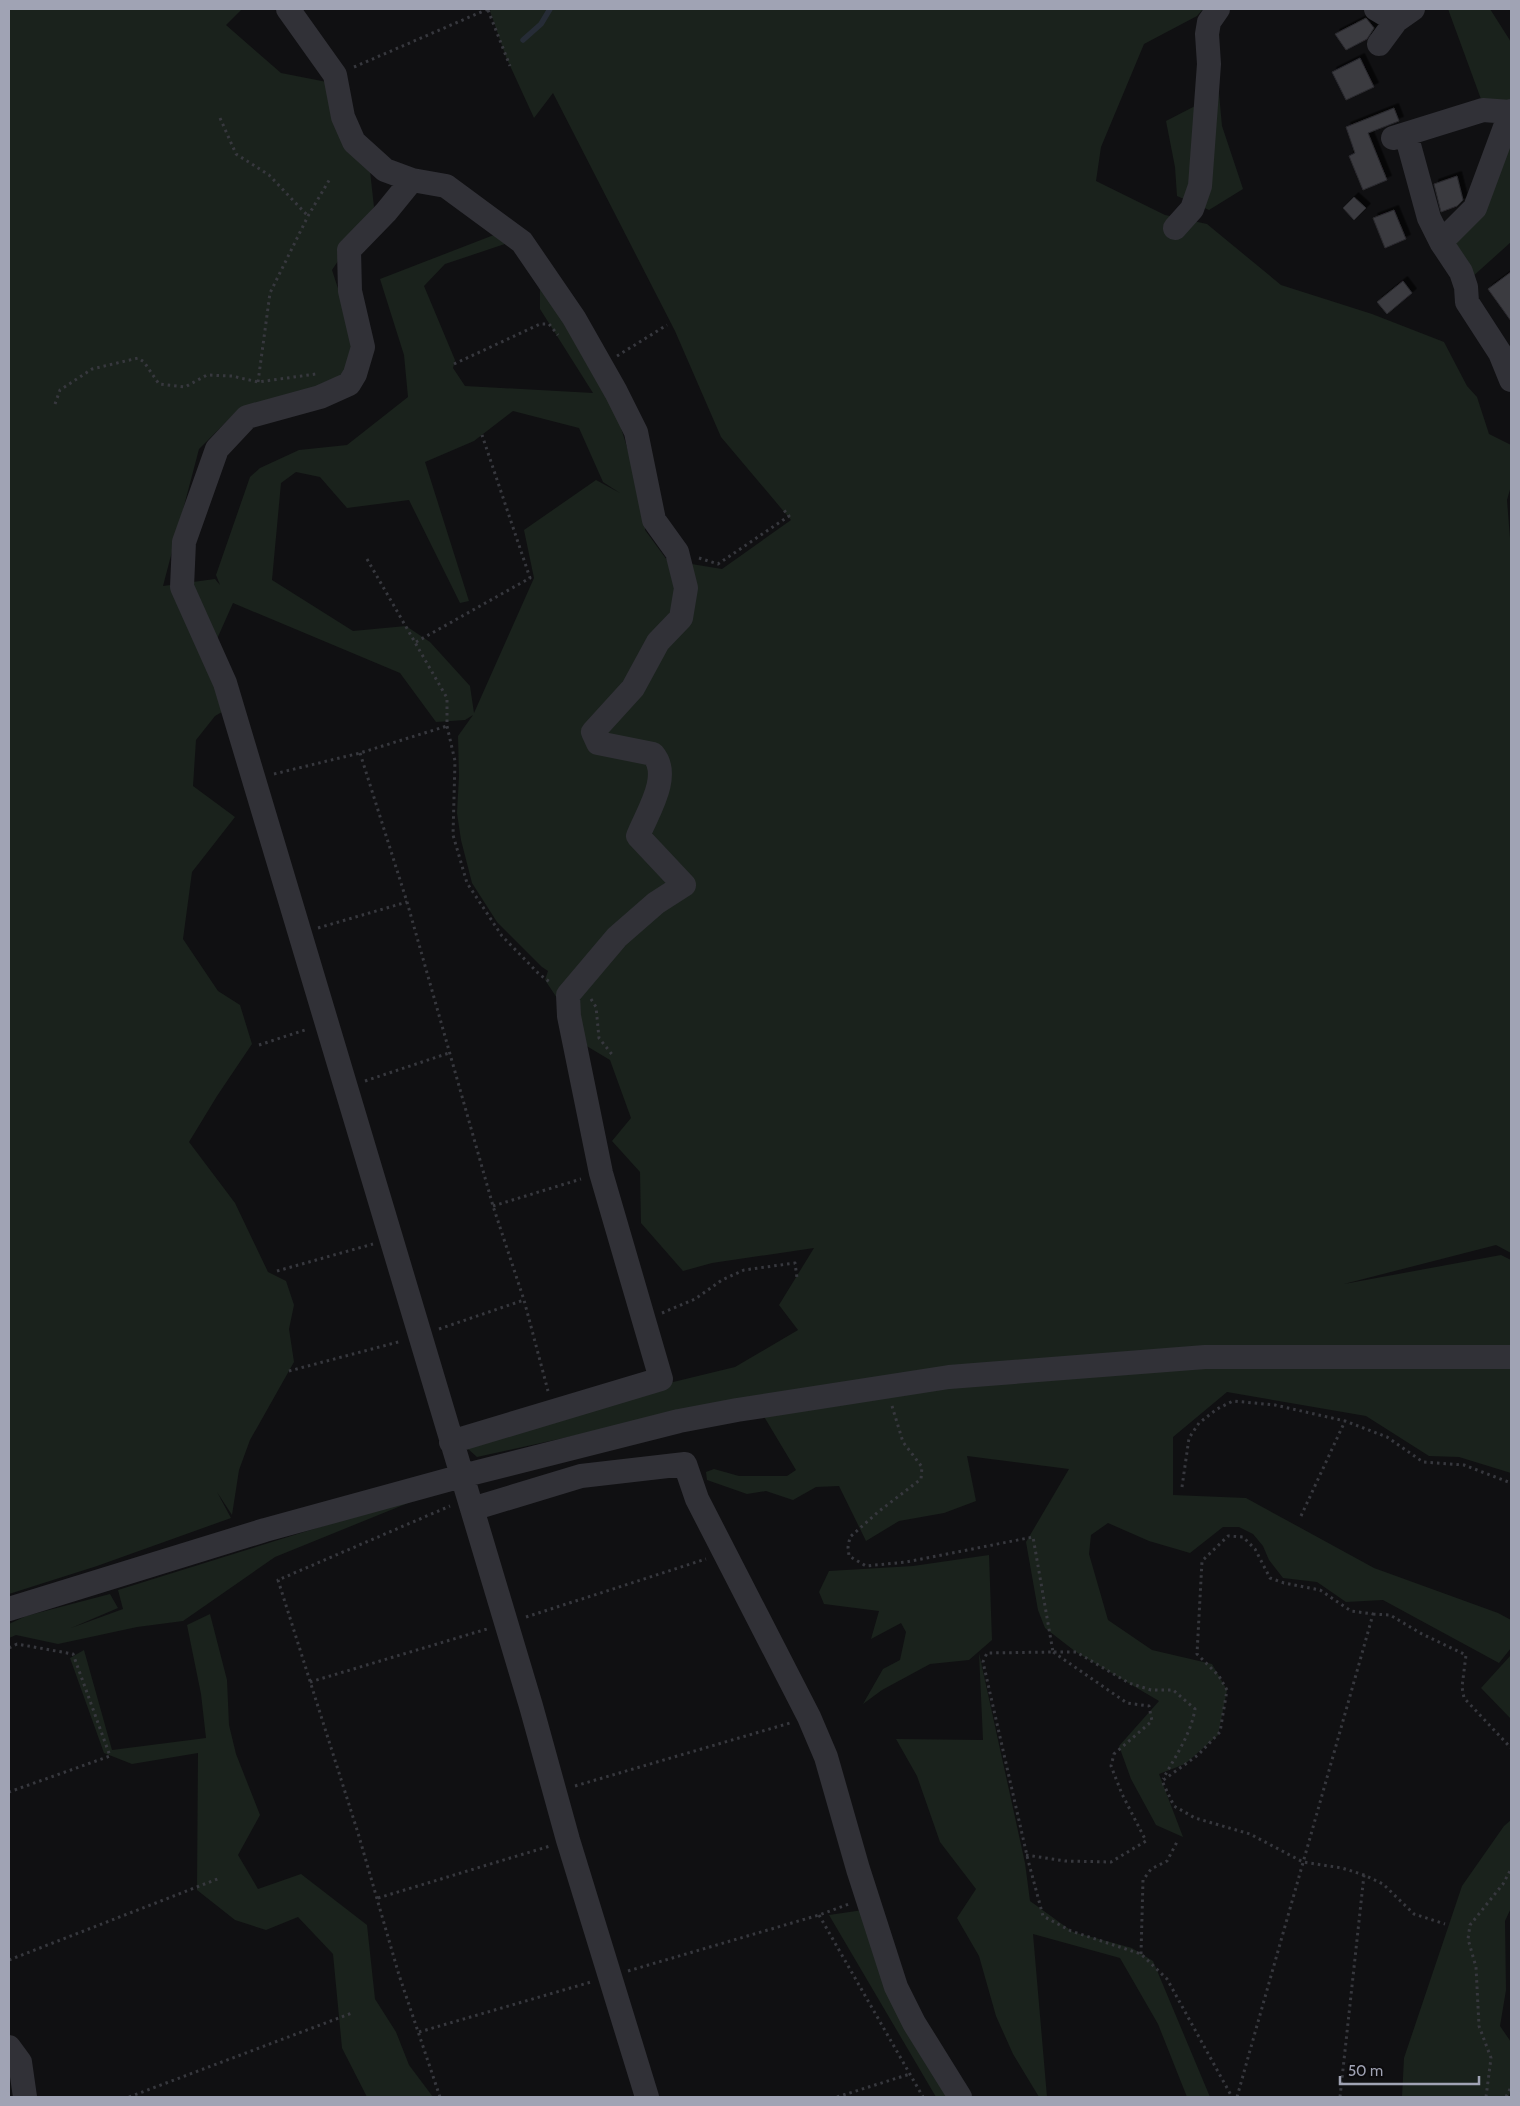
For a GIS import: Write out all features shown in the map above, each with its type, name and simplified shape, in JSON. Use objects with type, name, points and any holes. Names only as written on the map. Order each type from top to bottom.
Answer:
[{"type":"street","points":[[288,9],[335,75],[343,117],[354,142],[385,170],[412,180],[446,186],[522,242],[574,318],[602,366],[636,432],[654,520],[677,552],[686,588],[681,618],[658,642],[633,688],[593,732],[598,743],[653,754],[658,761],[660,781],[638,836],[684,885],[656,903],[618,937],[574,988],[569,1016],[601,1173],[661,1379],[451,1442]]},
{"type":"street","points":[[1175,228],[1192,209],[1200,186],[1209,64],[1207,34],[1209,22],[1218,9]]},
{"type":"street","points":[[1376,9],[1405,15]]},
{"type":"street","points":[[1379,44],[1405,15]]},
{"type":"street","points":[[1441,242],[1475,208],[1511,111],[1483,110],[1400,136],[1428,218],[1441,242],[1461,272],[1466,287],[1467,302],[1500,353],[1511,380]]},
{"type":"street","points":[[412,180],[386,212],[349,250],[350,291],[363,347],[355,374],[349,384],[320,398],[247,417],[217,449],[184,542],[182,588],[224,683],[254,779],[506,1623],[568,1840],[647,2097]]},
{"type":"street","points":[[9,1609],[265,1530],[462,1476],[679,1421],[886,1386],[1005,1371],[1205,1357],[1511,1357]]},
{"type":"street","points":[[470,1504],[581,1476],[685,1464],[697,1499],[810,1718],[826,1757],[867,1897],[896,1987],[914,2023],[960,2097]]},
{"type":"street","points":[[9,2048],[20,2062],[25,2097]]},
{"type":"path","points":[[335,75],[488,9],[510,66]]},
{"type":"path","points":[[220,118],[236,154],[269,175],[308,216]]},
{"type":"path","points":[[258,382],[270,293],[308,216],[331,177]]},
{"type":"path","points":[[454,364],[540,324],[550,324],[561,339]]},
{"type":"path","points":[[602,366],[667,324]]},
{"type":"path","points":[[55,404],[60,390],[92,368],[138,358],[144,362],[160,384],[185,387],[206,375],[232,376],[258,382],[319,374]]},
{"type":"path","points":[[416,642],[530,578],[482,434]]},
{"type":"path","points":[[677,552],[718,564],[789,516],[782,508]]},
{"type":"path","points":[[367,559],[447,698],[447,726],[455,761],[453,835],[467,883],[502,936],[539,974],[574,988],[596,1007],[599,1038],[614,1057]]},
{"type":"path","points":[[254,779],[360,753],[447,726]]},
{"type":"path","points":[[360,753],[407,902],[448,1053],[493,1206],[524,1300],[553,1411]]},
{"type":"path","points":[[301,934],[407,902]]},
{"type":"path","points":[[259,1045],[326,1024]]},
{"type":"path","points":[[345,1087],[448,1053]]},
{"type":"path","points":[[493,1206],[601,1173]]},
{"type":"path","points":[[277,1271],[390,1239]]},
{"type":"path","points":[[645,1320],[695,1299],[722,1280],[744,1270],[795,1263],[797,1278]]},
{"type":"path","points":[[289,1372],[420,1336],[524,1300]]},
{"type":"path","points":[[886,1386],[903,1442],[922,1467],[921,1479],[878,1512],[850,1537],[848,1556],[866,1566],[906,1562],[1033,1537],[1053,1652],[1127,1702],[1149,1706],[1152,1721],[1114,1754],[1111,1766],[1146,1841],[1111,1862],[1065,1861],[1026,1854]]},
{"type":"path","points":[[1182,1487],[1189,1438],[1199,1423],[1217,1409],[1233,1401],[1275,1405],[1345,1421],[1387,1437],[1423,1462],[1464,1465],[1511,1482]]},
{"type":"path","points":[[1301,1516],[1345,1421]]},
{"type":"path","points":[[440,2097],[399,1975],[378,1898],[278,1580],[470,1504]]},
{"type":"path","points":[[1162,1781],[1198,1755],[1220,1732],[1227,1690],[1219,1676],[1197,1654],[1202,1561],[1228,1536],[1243,1537],[1255,1549],[1270,1578],[1284,1583],[1320,1590],[1350,1611],[1390,1616],[1466,1655],[1462,1688],[1464,1698],[1511,1748]]},
{"type":"path","points":[[310,1682],[506,1623],[726,1553]]},
{"type":"path","points":[[1236,2097],[1373,1614]]},
{"type":"path","points":[[9,1648],[17,1644],[73,1654],[110,1756],[9,1792]]},
{"type":"path","points":[[1162,1781],[1182,1744],[1193,1719],[1195,1708],[1173,1690],[1151,1690],[1129,1683],[1076,1652],[987,1654],[983,1662],[1026,1854],[1043,1916],[1071,1931],[1141,1954],[1167,1980],[1232,2097]]},
{"type":"path","points":[[555,1792],[810,1718]]},
{"type":"path","points":[[1162,1781],[1174,1806],[1195,1818],[1250,1834],[1303,1862],[1342,1868],[1364,1875],[1383,1884],[1414,1914],[1445,1924]]},
{"type":"path","points":[[378,1898],[568,1840]]},
{"type":"path","points":[[1141,1954],[1144,1880],[1151,1869],[1167,1862],[1178,1840]]},
{"type":"path","points":[[1486,2097],[1491,2058],[1479,2026],[1476,1968],[1468,1939],[1470,1925],[1503,1884],[1511,1869]]},
{"type":"path","points":[[1340,2097],[1364,1875]]},
{"type":"path","points":[[9,1960],[220,1878]]},
{"type":"path","points":[[419,2032],[819,1915],[867,1897]]},
{"type":"path","points":[[819,1915],[923,2097]]},
{"type":"path","points":[[129,2097],[352,2012]]},
{"type":"path","points":[[837,2097],[910,2074]]},
{"type":"path","points":[[1506,2097],[1511,2087]]},
{"type":"shaded area","points":[[9,9],[242,9],[226,25],[281,73],[332,83],[370,171],[374,207],[332,270],[357,347],[347,371],[322,386],[240,408],[199,449],[163,586],[215,579],[220,585],[216,575],[250,477],[260,468],[299,450],[347,445],[408,397],[404,355],[380,279],[499,233],[511,242],[445,264],[424,286],[455,360],[453,368],[465,386],[593,393],[540,309],[540,273],[617,415],[646,508],[645,530],[667,560],[722,569],[791,520],[721,437],[675,331],[553,93],[534,118],[506,57],[490,11],[492,9],[1203,9],[1197,16],[1144,44],[1101,147],[1096,181],[1165,215],[1207,224],[1281,285],[1372,314],[1444,342],[1467,386],[1477,397],[1489,434],[1511,445],[1511,486],[1507,500],[1511,551],[1511,1253],[1496,1245],[1344,1284],[1501,1255],[1511,1260],[1511,1473],[1459,1457],[1429,1456],[1366,1416],[1227,1392],[1173,1437],[1173,1495],[1246,1498],[1374,1568],[1498,1613],[1511,1620],[1511,1648],[1499,1663],[1383,1600],[1346,1602],[1317,1582],[1283,1578],[1269,1560],[1263,1546],[1253,1534],[1239,1527],[1223,1527],[1190,1553],[1149,1541],[1108,1523],[1091,1535],[1089,1554],[1108,1620],[1152,1650],[1212,1664],[1227,1690],[1218,1735],[1185,1764],[1159,1774],[1183,1837],[1156,1825],[1131,1779],[1119,1746],[1159,1701],[1076,1652],[1045,1628],[1038,1610],[1026,1542],[1069,1469],[967,1456],[976,1501],[944,1513],[899,1521],[866,1541],[839,1486],[816,1487],[793,1500],[766,1491],[747,1494],[707,1480],[706,1472],[714,1469],[739,1476],[787,1476],[796,1470],[754,1400],[609,1428],[477,1457],[467,1448],[665,1384],[735,1367],[798,1330],[779,1305],[814,1248],[712,1263],[683,1271],[641,1223],[640,1172],[612,1141],[631,1118],[610,1060],[585,1045],[575,1025],[545,980],[548,971],[497,922],[472,883],[461,840],[457,813],[459,776],[458,736],[473,715],[465,720],[436,722],[400,673],[233,603],[217,639],[227,709],[215,716],[196,740],[193,786],[235,817],[192,872],[183,939],[218,991],[240,1005],[252,1044],[189,1142],[235,1203],[268,1272],[286,1281],[294,1305],[289,1329],[294,1362],[250,1440],[239,1470],[232,1515],[217,1492],[231,1518],[97,1566],[9,1594]],"holes":[[[513,411],[579,428],[603,482],[620,493],[596,480],[524,530],[534,578],[474,713],[470,686],[430,642],[406,626],[353,631],[272,580],[281,483],[296,472],[320,477],[347,508],[409,500],[460,603],[469,601],[425,462],[474,441]]]},
{"type":"shaded area","points":[[1448,9],[1490,9],[1511,42],[1511,111],[1485,110]]},
{"type":"shaded area","points":[[1213,28],[1222,126],[1243,189],[1209,210],[1177,196],[1175,167],[1166,121],[1199,104]]},
{"type":"shaded area","points":[[1511,128],[1511,242],[1471,278],[1445,239]]},
{"type":"shaded area","points":[[445,1488],[275,1557],[183,1621],[137,1627],[58,1644],[16,1635],[9,1638],[9,1624],[26,1616],[110,1594],[118,1608],[71,1628],[123,1609],[118,1590]]},
{"type":"shaded area","points":[[989,1555],[992,1640],[969,1660],[930,1664],[882,1690],[863,1704],[883,1669],[900,1660],[906,1632],[901,1623],[871,1639],[879,1611],[824,1604],[819,1592],[829,1571],[913,1566]]},
{"type":"shaded area","points":[[210,1614],[227,1680],[229,1725],[236,1754],[260,1815],[238,1855],[258,1889],[301,1874],[367,1925],[375,1999],[396,2032],[409,2065],[433,2097],[367,2097],[342,2048],[333,1954],[298,1917],[266,1930],[235,1920],[197,1890],[198,1753],[132,1764],[104,1753],[70,1658],[84,1650],[112,1750],[206,1738],[201,1694],[187,1625]]},
{"type":"shaded area","points":[[979,1653],[1025,1863],[1030,1901],[1073,1932],[1132,1948],[1153,1961],[1210,2097],[1187,2097],[1158,2024],[1120,1958],[1033,1934],[1047,2097],[1039,2097],[1013,2054],[996,2016],[979,1956],[957,1918],[976,1889],[940,1842],[917,1776],[896,1739],[983,1740]]},
{"type":"shaded area","points":[[1511,1655],[1511,1719],[1481,1688]]},
{"type":"shaded area","points":[[1511,1820],[1511,1908],[1505,1921],[1506,1990],[1500,2026],[1511,2042],[1511,2091],[1508,2097],[1402,2097],[1404,2058],[1462,1886],[1504,1826]]},
{"type":"shaded area","points":[[863,1910],[954,2097],[936,2097],[829,1915]]},
{"type":"building","points":[[1366,18],[1374,28],[1367,39],[1346,50],[1335,34]]},
{"type":"building","points":[[1360,58],[1374,87],[1346,100],[1332,72]]},
{"type":"building","points":[[1394,108],[1399,121],[1368,133],[1387,180],[1363,190],[1349,156],[1355,153],[1346,127]]},
{"type":"building","points":[[1457,176],[1463,200],[1457,206],[1441,212],[1434,184]]},
{"type":"building","points":[[1354,197],[1366,208],[1354,220],[1343,208]]},
{"type":"building","points":[[1394,210],[1406,239],[1385,248],[1373,218]]},
{"type":"building","points":[[1511,272],[1511,321],[1488,289]]},
{"type":"building","points":[[1403,281],[1412,293],[1387,314],[1377,302]]},
{"type":"waterway","points":[[523,40],[541,24],[550,9]]}]
